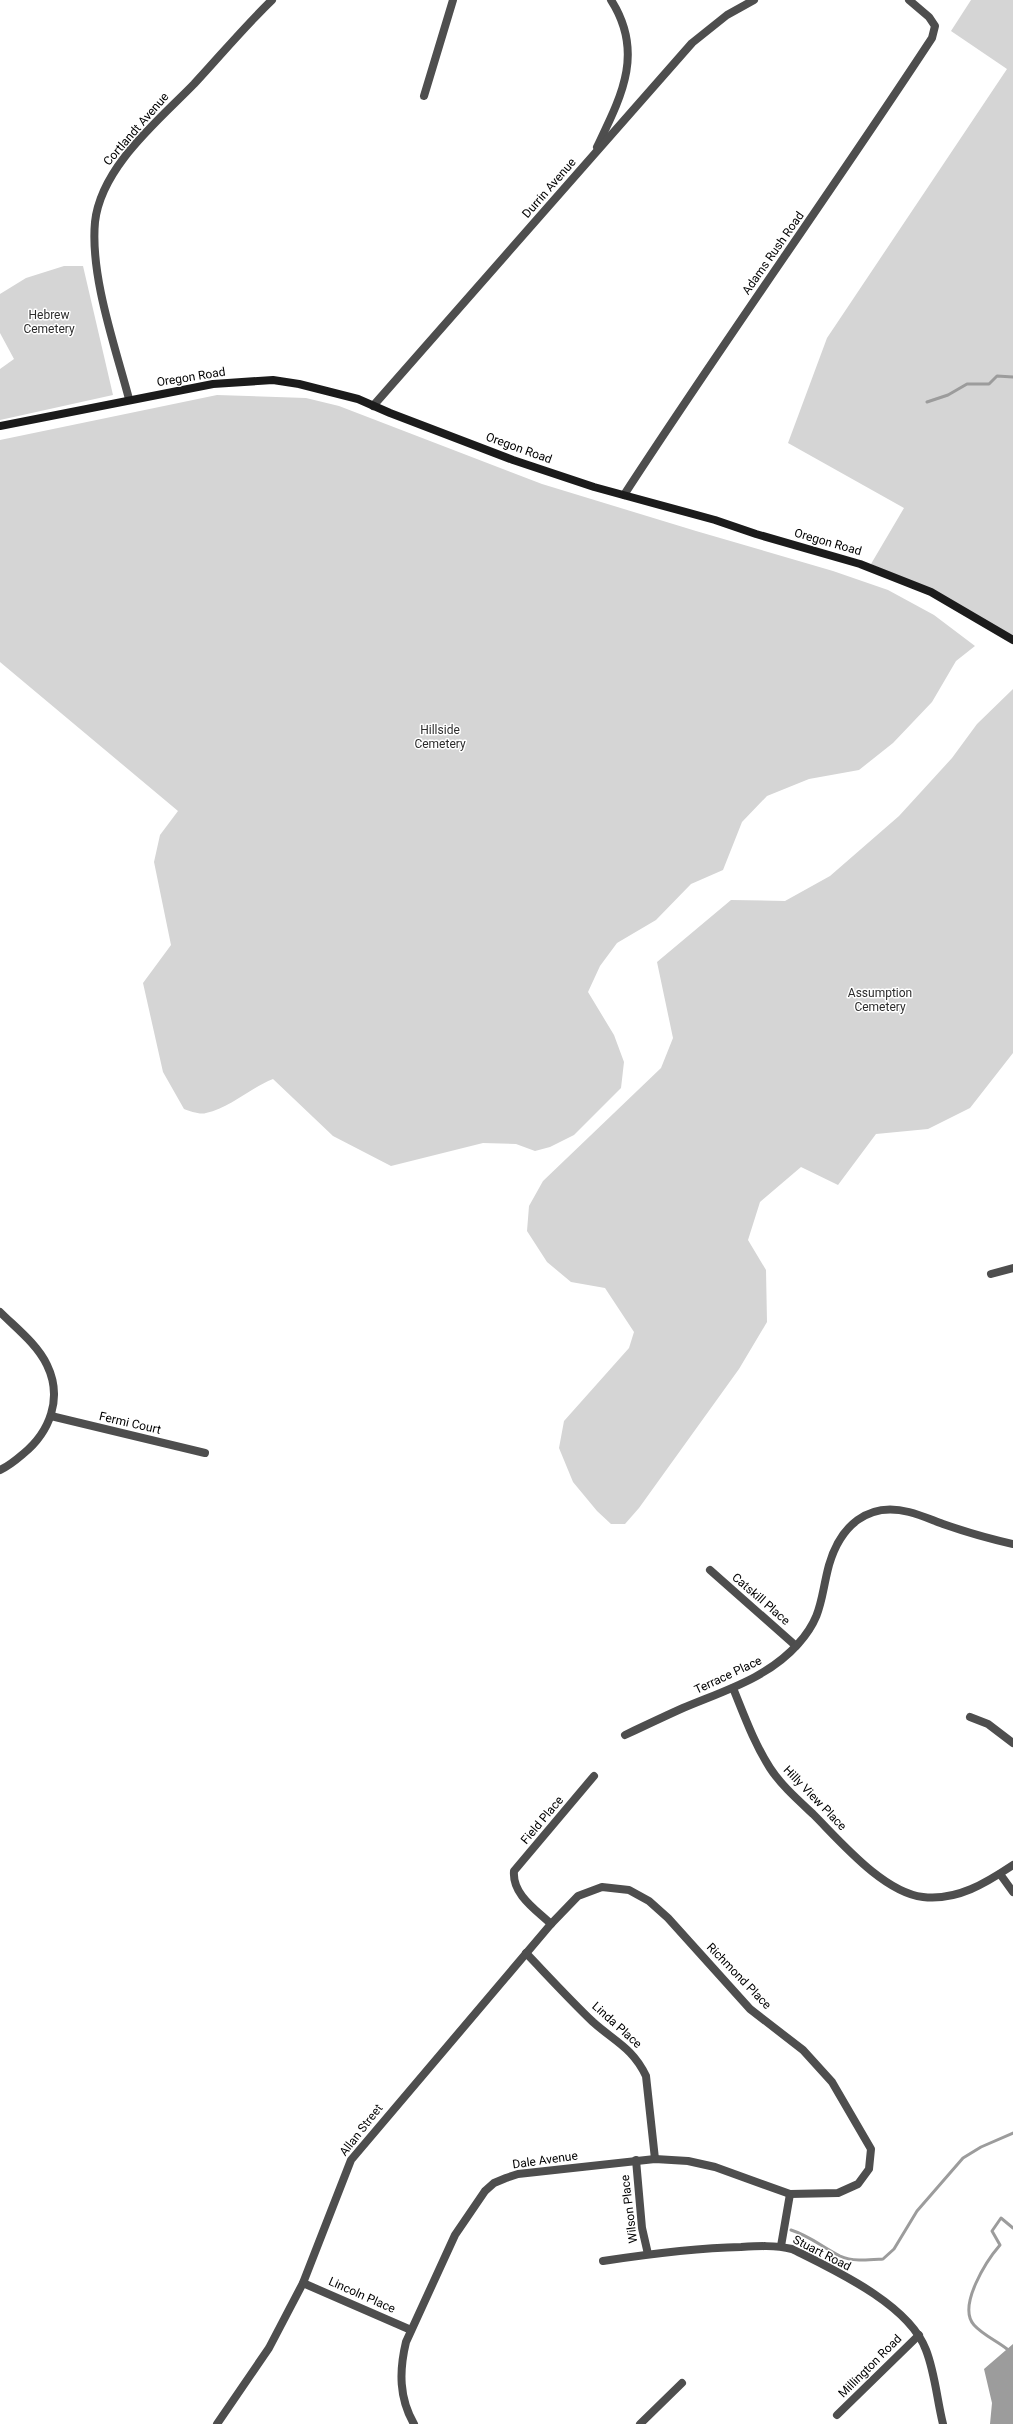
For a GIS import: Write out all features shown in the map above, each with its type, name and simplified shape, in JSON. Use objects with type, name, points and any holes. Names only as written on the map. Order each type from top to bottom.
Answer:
[{"type":"street","name":"Cortlandt Avenue","points":[[129,399],[98,278],[94,243],[95,221],[100,200],[112,175],[162,114],[192,85],[272,0]]},
{"type":"street","points":[[424,96],[453,0]]},
{"type":"street","points":[[594,155],[623,92],[627,62],[626,36],[620,14],[611,0]]},
{"type":"street","name":"Durrin Avenue","points":[[373,406],[692,43],[727,15],[754,0]]},
{"type":"street","name":"Adams Rush Road","points":[[624,496],[746,312],[837,183],[932,38],[935,26],[909,0]]},
{"type":"street","name":"Oregon Road","points":[[0,426],[129,399],[213,384],[272,380],[299,384],[351,397],[513,460],[624,496],[715,520],[756,534],[860,564],[931,592],[1013,640]]},
{"type":"street","points":[[991,1274],[1013,1268]]},
{"type":"street","points":[[0,1312],[35,1347],[46,1363],[52,1377],[54,1393],[51,1416],[43,1434],[34,1446],[10,1465],[0,1470]]},
{"type":"street","name":"Fermi Court","points":[[51,1416],[204,1454]]},
{"type":"street","name":"Terrace Place","points":[[625,1736],[733,1688],[767,1670],[796,1646],[812,1628],[821,1608],[836,1544],[848,1527],[860,1518],[877,1511],[890,1509],[909,1512],[1013,1544]]},
{"type":"street","name":"Catskill Place","points":[[710,1570],[796,1646]]},
{"type":"street","name":"Hilly View Place","points":[[733,1688],[751,1733],[770,1768],[786,1788],[854,1856],[888,1882],[904,1892],[923,1897],[944,1896],[966,1891],[1000,1874],[1013,1865]]},
{"type":"street","points":[[970,1717],[988,1724],[1013,1743]]},
{"type":"street","name":"Field Place","points":[[551,1924],[516,1889],[513,1881],[514,1871],[594,1776]]},
{"type":"street","points":[[1000,1874],[1013,1892]]},
{"type":"street","name":"Richmond Place","points":[[551,1924],[578,1896],[602,1887],[629,1890],[649,1901],[668,1918],[750,2009],[802,2050],[832,2082],[871,2149],[869,2168],[858,2184],[838,2193]]},
{"type":"street","name":"Allan Street","points":[[217,2424],[269,2348],[303,2283],[351,2160],[551,1924]]},
{"type":"street","name":"Linda Place","points":[[526,1953],[594,2022],[633,2054],[641,2065],[646,2076],[655,2159]]},
{"type":"street","name":"Dale Avenue","points":[[414,2424],[402,2397],[401,2379],[402,2358],[411,2330],[455,2235],[485,2191],[494,2183],[518,2174],[655,2159],[688,2161],[715,2166],[790,2194],[838,2193]]},
{"type":"street","name":"Wilson Place","points":[[636,2160],[642,2228],[648,2254]]},
{"type":"street","points":[[780,2246],[790,2194]]},
{"type":"street","name":"Stuart Road","points":[[603,2261],[648,2254],[719,2248],[780,2246],[792,2249],[886,2300],[918,2335],[926,2349],[933,2373],[943,2424]]},
{"type":"street","name":"Lincoln Place","points":[[303,2283],[411,2330]]},
{"type":"street","name":"Millington Road","points":[[837,2415],[918,2335]]},
{"type":"street","points":[[640,2424],[682,2383]]},
{"type":"green space","points":[[971,0],[1013,0],[1013,638],[940,597],[871,564],[904,508],[788,443],[827,338],[1007,69],[951,31]]},
{"type":"green space","name":"Hebrew Cemetery","points":[[64,266],[83,266],[113,395],[0,420],[0,369],[14,359],[0,333],[0,294],[26,278]]},
{"type":"green space","name":"Hillside Cemetery","points":[[217,395],[306,398],[339,406],[542,484],[833,571],[888,590],[934,615],[975,646],[956,661],[932,702],[893,743],[859,770],[809,779],[767,796],[742,822],[723,870],[691,884],[656,920],[617,943],[600,966],[588,992],[614,1035],[624,1062],[621,1088],[574,1135],[550,1147],[535,1151],[516,1144],[483,1143],[391,1166],[333,1136],[273,1079],[256,1087],[223,1107],[201,1114],[184,1109],[163,1072],[143,983],[171,945],[154,862],[160,835],[178,811],[0,662],[0,440]]},
{"type":"green space","name":"Assumption Cemetery","points":[[1013,689],[1013,1053],[970,1108],[928,1129],[876,1134],[838,1185],[801,1167],[760,1202],[748,1240],[766,1270],[767,1322],[739,1369],[639,1508],[625,1524],[611,1524],[597,1511],[573,1482],[559,1448],[564,1421],[629,1348],[634,1332],[605,1288],[571,1282],[547,1262],[527,1231],[529,1206],[543,1181],[661,1068],[673,1038],[657,962],[731,900],[785,901],[830,876],[899,816],[952,758],[977,724]]},
{"type":"shaded area","points":[[1013,2344],[1013,2424],[990,2424],[992,2403],[984,2369]]},
{"type":"waterway","points":[[927,402],[948,395],[967,384],[989,384],[997,376],[1013,377]]},
{"type":"waterway","points":[[791,2230],[804,2235],[845,2258],[861,2260],[883,2259],[894,2249],[917,2211],[963,2158],[981,2147],[1013,2133]]},
{"type":"waterway","points":[[1007,2349],[974,2325],[970,2317],[969,2307],[971,2295],[976,2284],[988,2261],[1000,2245],[992,2231],[1001,2218],[1013,2228]]}]
